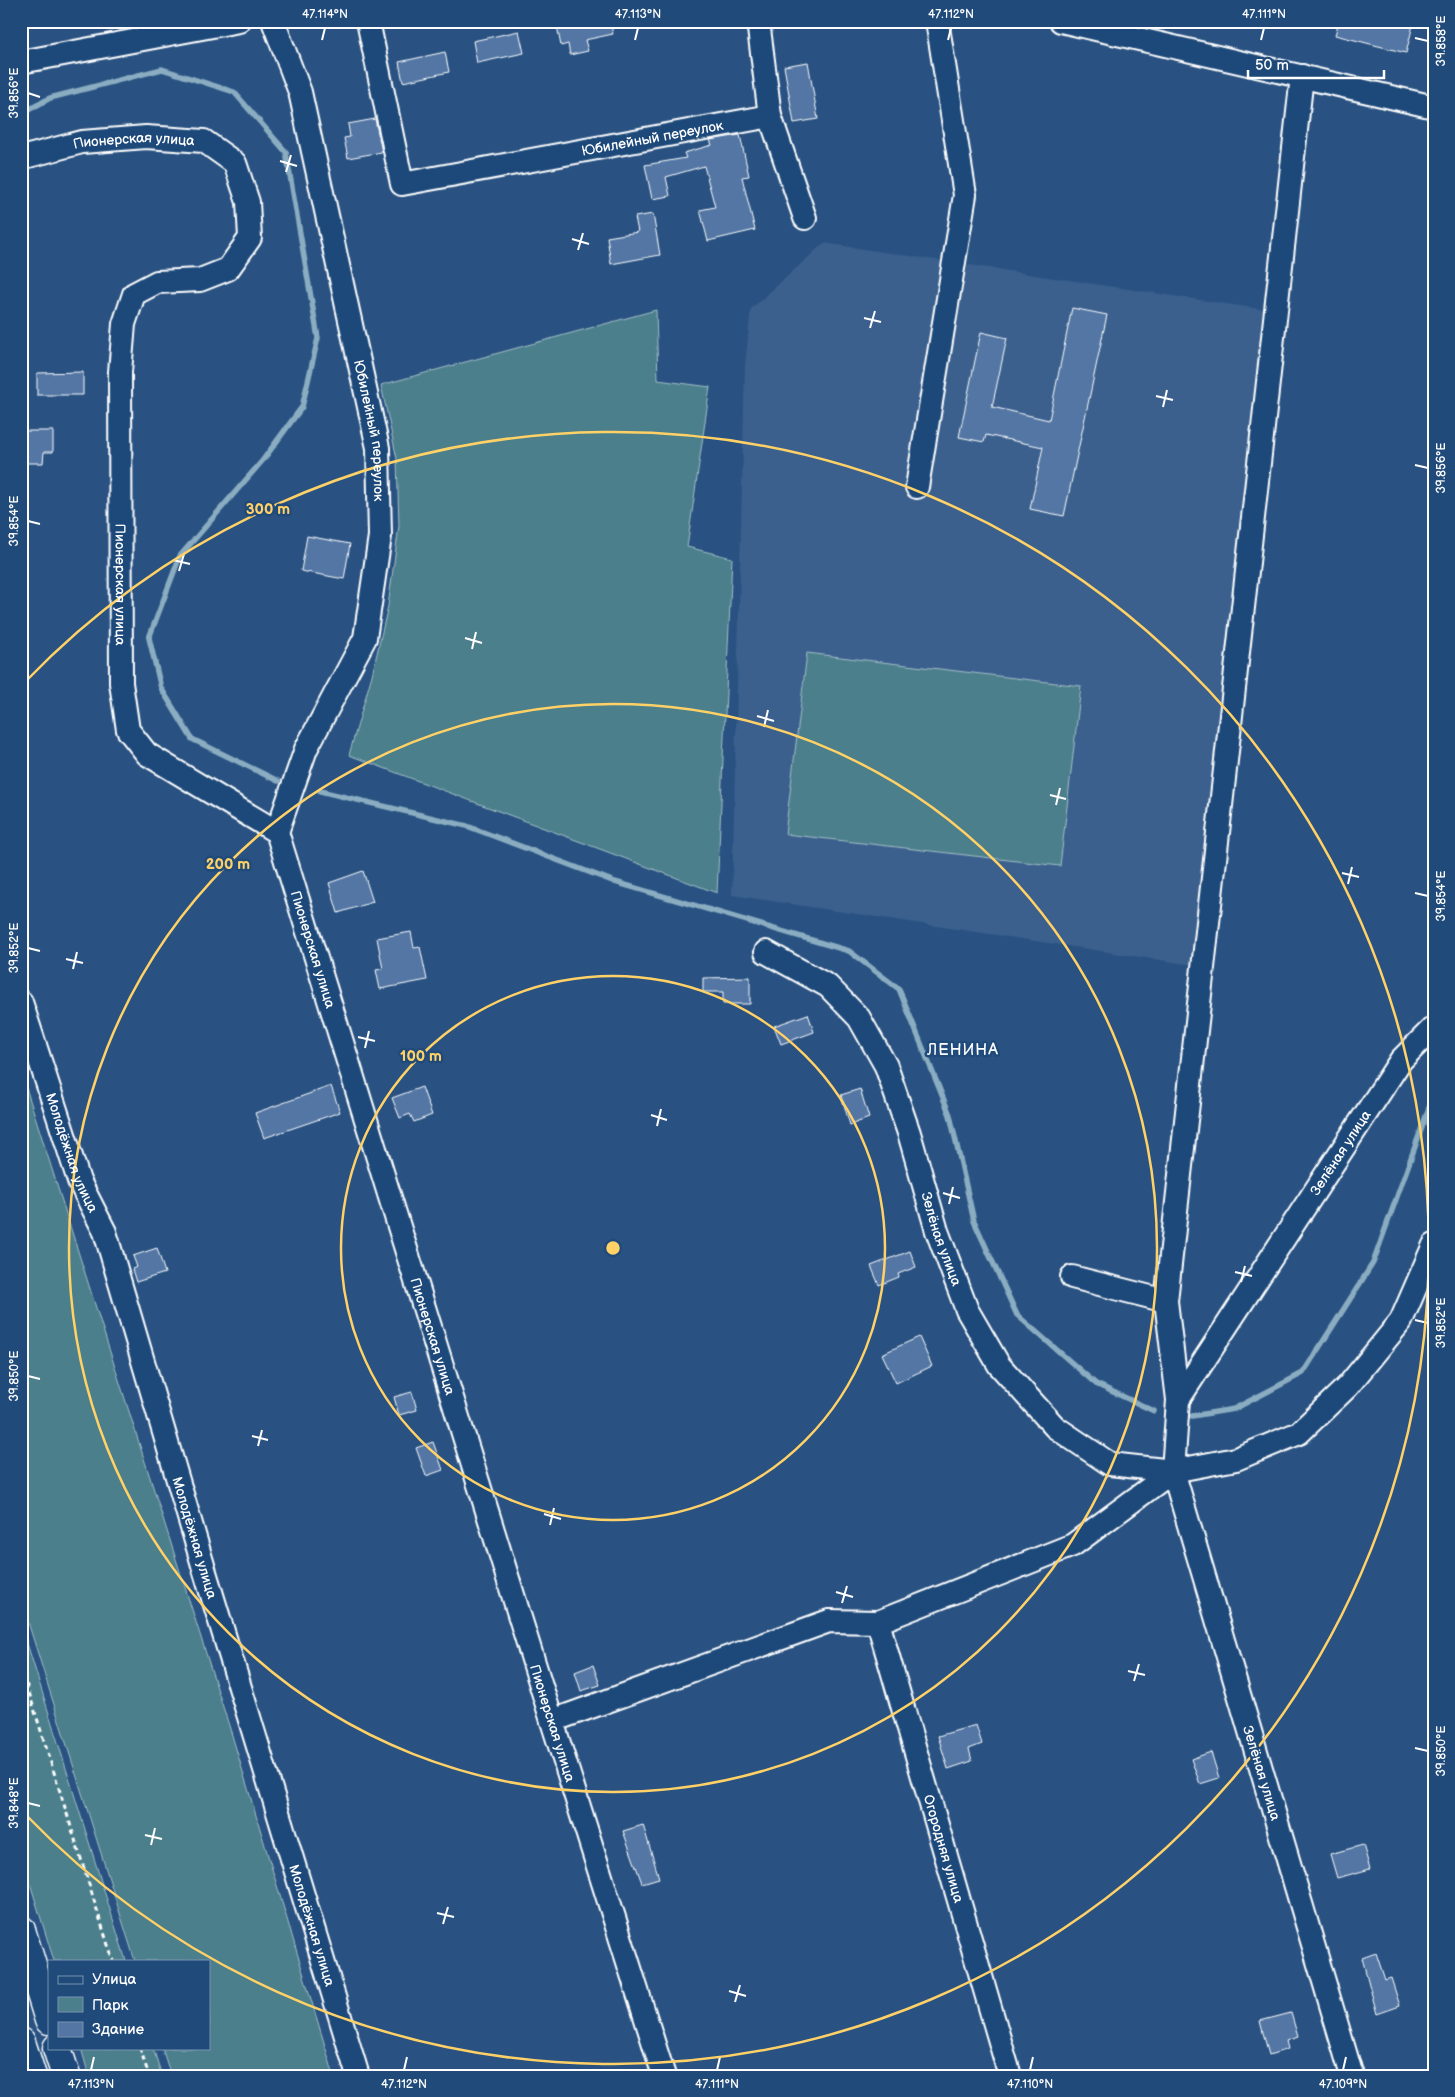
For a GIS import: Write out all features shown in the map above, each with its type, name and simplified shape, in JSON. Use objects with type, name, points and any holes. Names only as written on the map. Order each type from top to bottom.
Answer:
[{"type":"highway","points":[[21,1930],[48,2017]]},
{"type":"highway","points":[[21,2042],[32,2076]]},
{"type":"highway","points":[[58,2050],[66,2076]]},
{"type":"street","points":[[23,58],[239,21]]},
{"type":"street","name":"Юбилейный переулок","points":[[272,21],[300,92],[378,448],[380,536],[365,638],[306,749],[277,832]]},
{"type":"street","name":"Юбилейный переулок","points":[[368,21],[402,184],[770,116]]},
{"type":"street","points":[[758,21],[770,116],[805,218]]},
{"type":"street","points":[[917,486],[965,195],[938,21]]},
{"type":"street","points":[[1062,21],[1434,107]]},
{"type":"street","points":[[1178,1400],[1166,1301],[1302,76]]},
{"type":"street","name":"Пионерская улица","points":[[21,158],[82,142],[146,137],[204,141],[235,163],[248,202],[250,238],[228,269],[200,280],[157,282],[134,294],[124,324],[120,372],[121,682],[128,730],[147,754],[277,832],[664,2076]]},
{"type":"street","name":"Зелёная улица","points":[[766,952],[828,986],[858,1018],[886,1066],[938,1231],[967,1310],[1000,1364],[1055,1427],[1110,1464],[1172,1471],[1236,1459],[1300,1433],[1348,1386],[1401,1321],[1434,1246]]},
{"type":"street","name":"Молодёжная улица","points":[[21,1002],[78,1181],[105,1232],[205,1572],[358,2076]]},
{"type":"street","name":"Зелёная улица","points":[[1352,2076],[1172,1471],[1178,1400],[1401,1060],[1434,1027]]},
{"type":"street","points":[[1072,1276],[1166,1301]]},
{"type":"street","points":[[552,1721],[829,1621],[878,1622],[1073,1544],[1172,1471]]},
{"type":"street","name":"Огородняя улица","points":[[878,1622],[1010,2076]]},
{"type":"path","points":[[21,1667],[113,1960]]},
{"type":"path","points":[[141,2050],[148,2076]]},
{"type":"shaded area","points":[[824,243],[1279,312],[1200,966],[732,895],[745,365],[751,309]]},
{"type":"green space","points":[[656,310],[658,380],[710,387],[687,547],[732,558],[717,893],[349,755],[372,675],[388,606],[399,526],[397,459],[381,385]]},
{"type":"green space","points":[[807,653],[1081,686],[1060,866],[785,834]]},
{"type":"green space","points":[[21,1072],[231,1732],[334,2076],[171,2076],[163,2050],[210,2050],[210,1960],[135,1960],[21,1600]]},
{"type":"green space","points":[[21,1624],[126,1960],[54,1960],[21,1854]]},
{"type":"green space","points":[[82,2050],[154,2050],[162,2076],[89,2076]]},
{"type":"building","points":[[576,21],[610,21],[613,34],[585,40],[588,51],[570,55],[568,44],[561,46],[557,26]]},
{"type":"building","points":[[1339,21],[1414,21],[1406,53],[1335,35]]},
{"type":"building","points":[[519,31],[524,53],[477,63],[473,41]]},
{"type":"building","points":[[445,52],[449,72],[403,82],[399,62]]},
{"type":"building","points":[[808,62],[818,119],[794,123],[784,66]]},
{"type":"building","points":[[375,119],[382,152],[348,158],[344,138],[350,137],[348,124]]},
{"type":"building","points":[[740,135],[749,176],[742,177],[755,230],[708,241],[700,210],[715,207],[704,166],[666,177],[670,196],[652,199],[645,165],[686,158],[684,153],[712,145],[710,140]]},
{"type":"building","points":[[653,214],[660,255],[611,264],[607,237],[638,232],[635,217]]},
{"type":"building","points":[[1072,308],[1107,315],[1064,516],[1030,509],[1043,447],[986,435],[984,442],[959,437],[981,332],[1007,338],[992,407],[1049,420]]},
{"type":"building","points":[[83,372],[83,395],[37,395],[37,373]]},
{"type":"building","points":[[21,431],[53,431],[53,452],[44,452],[43,463],[21,463]]},
{"type":"building","points":[[307,536],[350,544],[344,579],[301,571]]},
{"type":"building","points":[[363,871],[373,902],[338,913],[329,883]]},
{"type":"building","points":[[411,932],[414,948],[420,947],[427,980],[380,989],[376,970],[383,969],[377,938]]},
{"type":"building","points":[[750,977],[750,1004],[723,1004],[723,992],[703,992],[703,978]]},
{"type":"building","points":[[808,1014],[814,1032],[781,1044],[774,1026]]},
{"type":"building","points":[[331,1086],[340,1112],[264,1138],[255,1113]]},
{"type":"building","points":[[422,1087],[432,1115],[414,1122],[410,1114],[400,1118],[392,1098]]},
{"type":"building","points":[[860,1089],[869,1118],[850,1125],[841,1095]]},
{"type":"building","points":[[157,1248],[165,1273],[136,1282],[132,1269],[137,1267],[133,1256]]},
{"type":"building","points":[[910,1251],[916,1267],[898,1274],[899,1277],[879,1285],[871,1266]]},
{"type":"building","points":[[919,1337],[932,1366],[896,1383],[882,1354]]},
{"type":"building","points":[[412,1392],[417,1410],[399,1415],[394,1397]]},
{"type":"building","points":[[433,1442],[443,1470],[426,1476],[416,1448]]},
{"type":"building","points":[[593,1665],[600,1685],[581,1691],[575,1672]]},
{"type":"building","points":[[976,1725],[982,1744],[969,1749],[972,1761],[948,1769],[938,1736]]},
{"type":"building","points":[[1211,1752],[1219,1778],[1200,1784],[1191,1759]]},
{"type":"building","points":[[643,1825],[659,1878],[642,1883],[623,1831]]},
{"type":"building","points":[[1363,1845],[1370,1869],[1337,1878],[1330,1854]]},
{"type":"building","points":[[1376,1953],[1385,1980],[1391,1978],[1400,2006],[1377,2014],[1362,1958]]},
{"type":"building","points":[[1291,2013],[1298,2037],[1286,2041],[1288,2049],[1269,2055],[1260,2021]]},
{"type":"waterway","points":[[21,114],[50,98],[162,69],[234,92],[286,152],[318,338],[302,407],[263,460],[180,556],[149,638],[161,688],[192,739],[278,781]]},
{"type":"waterway","points":[[320,791],[467,826],[615,882],[849,951],[899,989],[950,1115],[974,1221],[1017,1315],[1096,1384],[1154,1411]]},
{"type":"waterway","points":[[1192,1416],[1234,1409],[1303,1373],[1373,1263],[1434,1094]]},
{"type":"district","name":"ЛЕНИНА","points":[[963,1049]]}]
